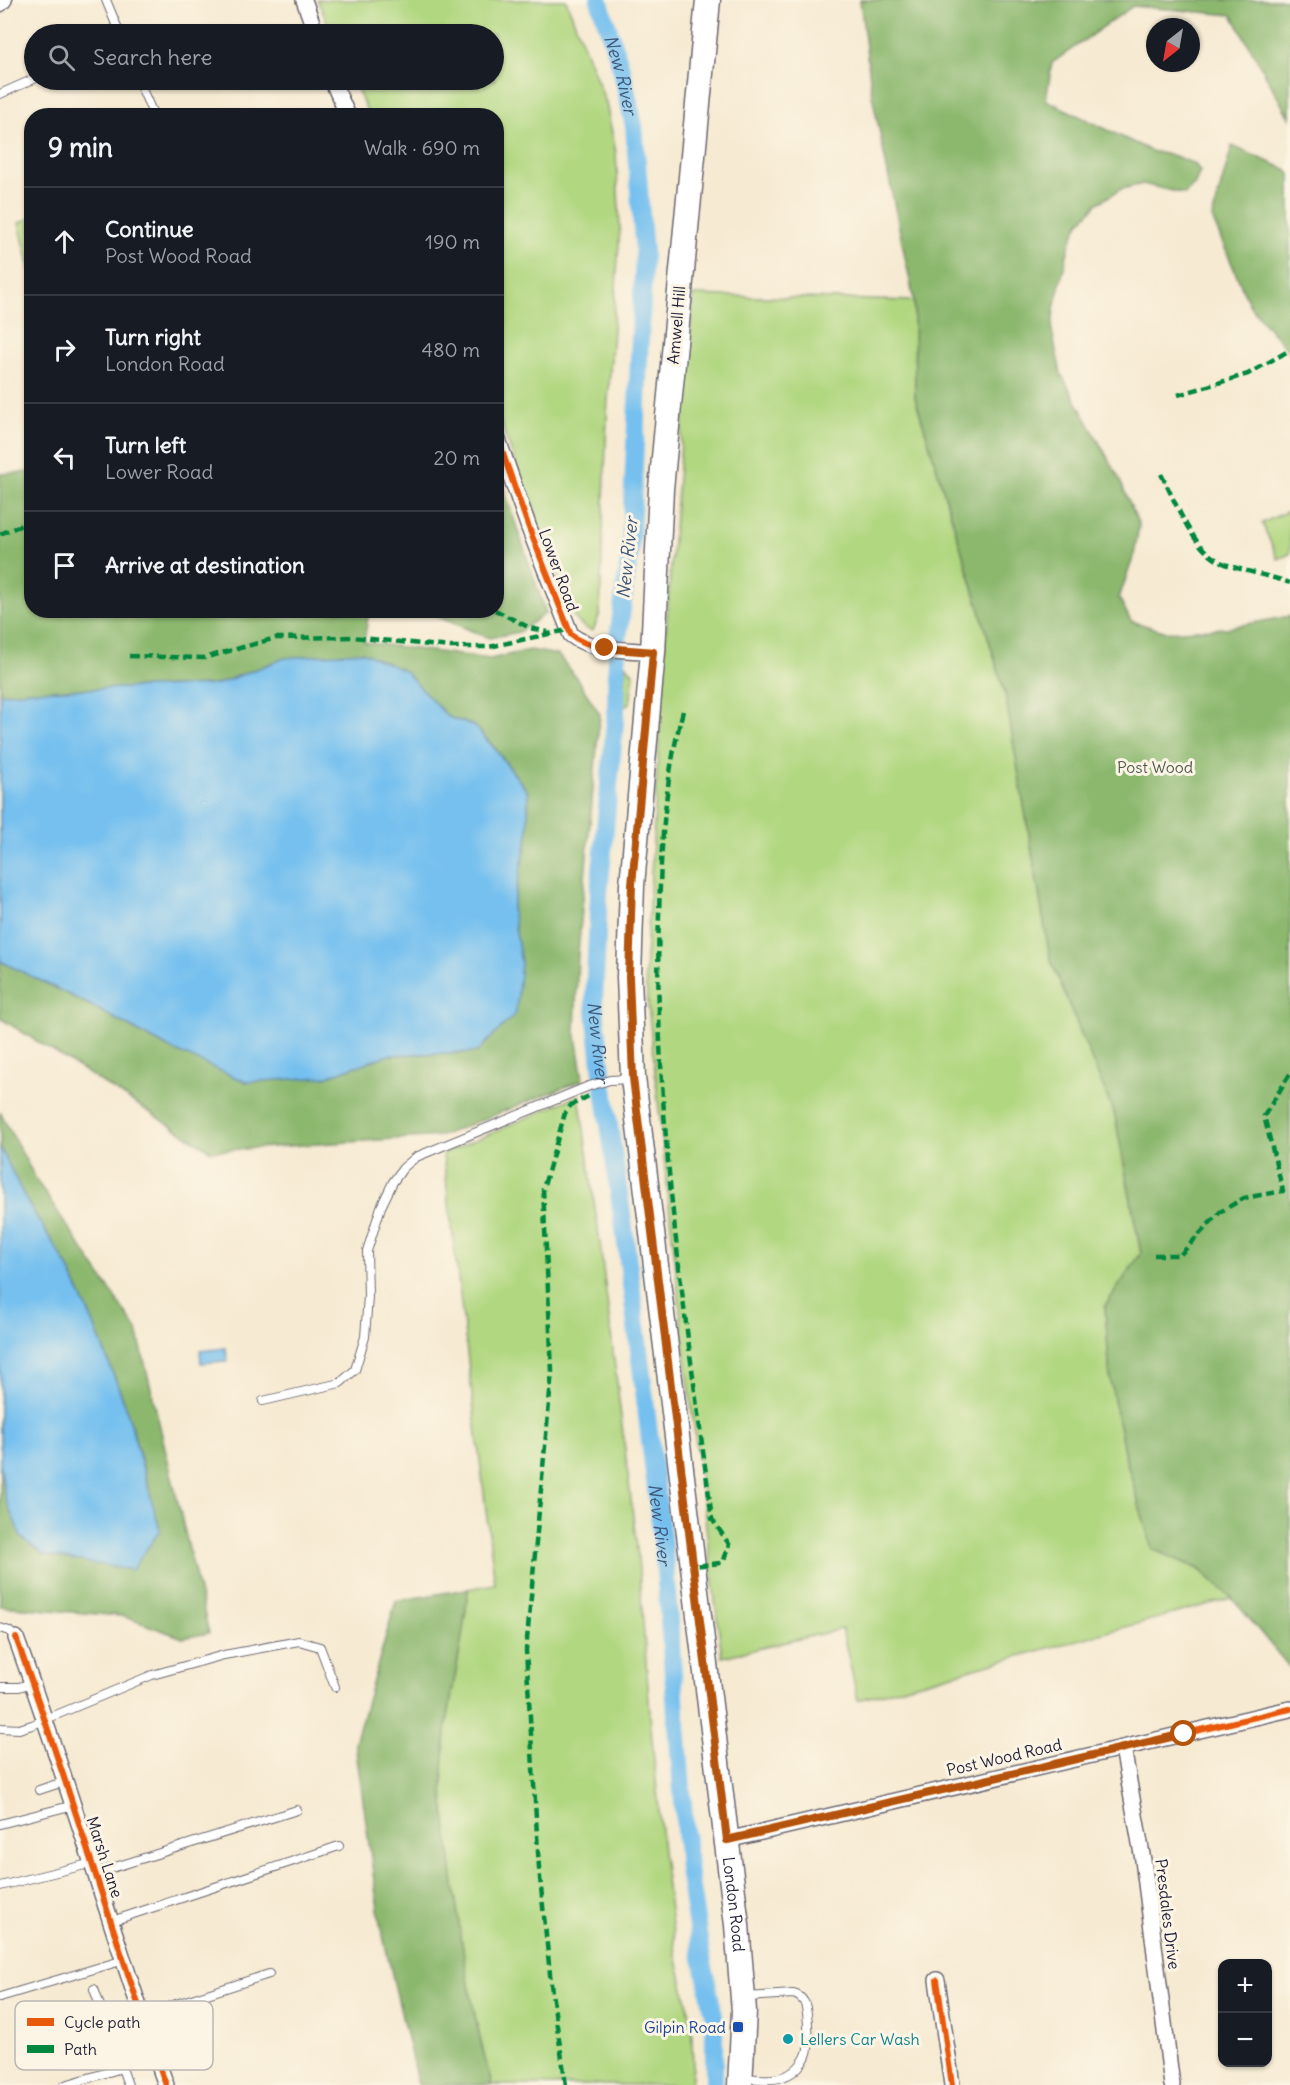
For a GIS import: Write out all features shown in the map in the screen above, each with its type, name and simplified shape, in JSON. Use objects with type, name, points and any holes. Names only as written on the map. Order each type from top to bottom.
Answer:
[{"type":"main road","name":"Amwell Hill","points":[[653,652],[661,489],[708,0]]},
{"type":"main road","name":"London Road","points":[[653,652],[632,885],[622,1079],[727,1840],[743,1997],[741,2081]]},
{"type":"street","points":[[0,4],[4,0]]},
{"type":"street","points":[[304,0],[312,24]]},
{"type":"street","points":[[336,90],[344,108]]},
{"type":"street","name":"Lower Road","points":[[504,456],[567,630],[581,643],[605,648],[653,652]]},
{"type":"street","name":"Marsh Lane","points":[[16,1638],[74,1805],[137,2001]]},
{"type":"street","name":"Post Wood Road","points":[[727,1840],[1290,1709]]},
{"type":"street","name":"Presdales Drive","points":[[1123,1748],[1143,1860],[1172,2085]]},
{"type":"street","points":[[937,1980],[952,2085]]},
{"type":"street","name":"Marsh Lane","points":[[161,2070],[166,2085]]},
{"type":"lane","points":[[106,0],[116,24]]},
{"type":"lane","points":[[0,94],[24,83]]},
{"type":"lane","points":[[142,90],[150,108]]},
{"type":"lane","points":[[263,1401],[340,1383],[355,1370],[365,1337],[368,1296],[367,1251],[381,1207],[393,1182],[403,1168],[416,1157],[595,1084],[622,1079]]},
{"type":"lane","points":[[0,1628],[9,1631],[16,1638]]},
{"type":"lane","points":[[0,1728],[19,1729],[152,1675],[224,1655],[299,1641],[320,1647],[335,1687]]},
{"type":"lane","points":[[0,1687],[19,1687],[32,1683]]},
{"type":"lane","points":[[39,1790],[66,1781]]},
{"type":"lane","points":[[0,1824],[74,1805]]},
{"type":"lane","points":[[0,1886],[94,1868],[297,1810]]},
{"type":"lane","points":[[112,1921],[339,1846]]},
{"type":"lane","points":[[0,1997],[124,1960]]},
{"type":"lane","points":[[185,2001],[269,1974]]},
{"type":"lane","points":[[94,1989],[98,2001]]},
{"type":"lane","points":[[741,2081],[776,2079],[793,2072],[807,2053],[808,2044],[806,2004],[799,1996],[793,1994],[743,1997]]},
{"type":"lane","points":[[65,2085],[115,2070]]},
{"type":"lane","points":[[123,2070],[128,2085]]},
{"type":"green space","points":[[317,0],[566,0],[606,103],[616,153],[620,228],[607,415],[600,613],[593,631],[579,623],[570,610],[504,432],[504,108],[366,108],[358,90],[504,90],[504,24],[328,24]]},
{"type":"green space","name":"Post Wood","points":[[860,0],[1290,0],[1290,119],[1232,15],[1133,6],[1052,63],[1046,100],[1151,151],[1175,156],[1195,164],[1200,171],[1195,184],[1185,194],[1143,184],[1121,189],[1098,203],[1079,223],[1070,243],[1054,308],[1052,331],[1061,374],[1118,476],[1139,525],[1134,555],[1119,598],[1131,621],[1167,632],[1226,628],[1290,616],[1290,1668],[1232,1598],[1199,1569],[1152,1549],[1125,1456],[1110,1378],[1105,1306],[1141,1253],[1115,1116],[1050,958],[1005,693],[915,397],[914,301],[872,95]]},
{"type":"green space","points":[[1232,146],[1285,169],[1290,174],[1290,353],[1250,306],[1212,218]]},
{"type":"green space","points":[[24,221],[24,244],[19,223]]},
{"type":"green space","points":[[693,295],[914,301],[915,397],[1005,693],[1050,958],[1115,1116],[1141,1254],[1105,1306],[1110,1378],[1125,1456],[1152,1549],[1199,1569],[1232,1598],[858,1700],[842,1629],[722,1657],[682,1329],[645,976],[665,639]]},
{"type":"green space","points":[[24,472],[24,618],[368,618],[364,642],[490,659],[530,650],[558,655],[600,714],[578,953],[575,1030],[583,1080],[441,1136],[211,1151],[0,1018],[0,961],[88,1004],[169,1048],[325,1077],[388,1055],[477,1052],[521,963],[512,909],[528,835],[528,792],[495,748],[474,726],[285,658],[215,685],[0,694],[0,474]]},
{"type":"green space","points":[[504,490],[546,613],[519,632],[489,638],[441,618],[504,618]]},
{"type":"green space","points":[[1290,510],[1290,554],[1278,559],[1262,523]]},
{"type":"green space","points":[[626,664],[634,675],[630,703],[624,706]]},
{"type":"green space","points":[[579,1095],[600,1243],[638,1558],[665,1872],[676,1955],[691,2019],[693,2065],[691,2085],[492,2085],[467,1974],[445,1812],[443,1783],[446,1734],[468,1589],[495,1584],[443,1154]]},
{"type":"green space","points":[[0,1112],[37,1181],[137,1330],[209,1633],[183,1638],[122,1616],[0,1606],[0,1465],[5,1498],[149,1488],[126,1407],[93,1322],[68,1267],[26,1200],[0,1147]]},
{"type":"green space","points":[[468,1589],[446,1734],[443,1793],[467,1974],[492,2085],[418,2085],[380,1923],[355,1743],[396,1601]]},
{"type":"water","points":[[362,652],[405,671],[448,717],[474,726],[528,792],[528,835],[512,909],[521,963],[516,1013],[477,1052],[388,1055],[325,1077],[246,1082],[169,1048],[88,1004],[0,961],[0,694],[215,685],[285,658]]},
{"type":"water","points":[[0,1147],[26,1200],[68,1267],[93,1322],[126,1407],[160,1530],[132,1570],[44,1555],[21,1537],[5,1498],[0,1465]]},
{"type":"water","points":[[226,1348],[227,1361],[201,1363],[200,1351]]},
{"type":"waterway","name":"New River","points":[[599,0],[622,71],[634,126],[644,253],[630,552],[617,645],[616,711],[599,893],[594,1001],[664,1555],[688,1869],[701,1953],[714,2016],[714,2085]]},
{"type":"marked path","points":[[1178,395],[1248,374],[1290,350]]},
{"type":"marked path","points":[[1161,474],[1186,524],[1202,548],[1212,557],[1231,566],[1290,583]]},
{"type":"marked path","points":[[0,534],[24,524]]},
{"type":"marked path","points":[[504,615],[530,628],[548,632]]},
{"type":"marked path","points":[[129,656],[204,658],[276,638],[352,637],[450,647],[489,647],[567,630]]},
{"type":"marked path","points":[[683,711],[668,786],[661,862],[658,990],[661,1066],[673,1217],[712,1519],[729,1544],[724,1560],[720,1563],[694,1566]]},
{"type":"marked path","points":[[1154,1255],[1180,1255],[1220,1212],[1244,1198],[1283,1191],[1264,1116],[1290,1074]]},
{"type":"marked path","points":[[566,2085],[552,1993],[539,1868],[526,1650],[552,1371],[543,1189],[565,1113],[571,1105],[589,1096]]},
{"type":"cycle path","points":[[504,457],[571,635],[599,647],[653,652]]},
{"type":"cycle path","points":[[16,1638],[55,1749],[137,2001]]},
{"type":"cycle path","points":[[727,1840],[1290,1709]]},
{"type":"cycle path","points":[[937,1980],[952,2085]]},
{"type":"cycle path","points":[[161,2070],[166,2085]]},
{"type":"place","name":"Gilpin Road","points":[[738,2027]]},
{"type":"place","name":"Lellers Car Wash","points":[[788,2039]]},
{"type":"route","points":[[605,648],[653,652],[632,885],[630,1030],[643,1162],[727,1840],[1184,1734]]}]
